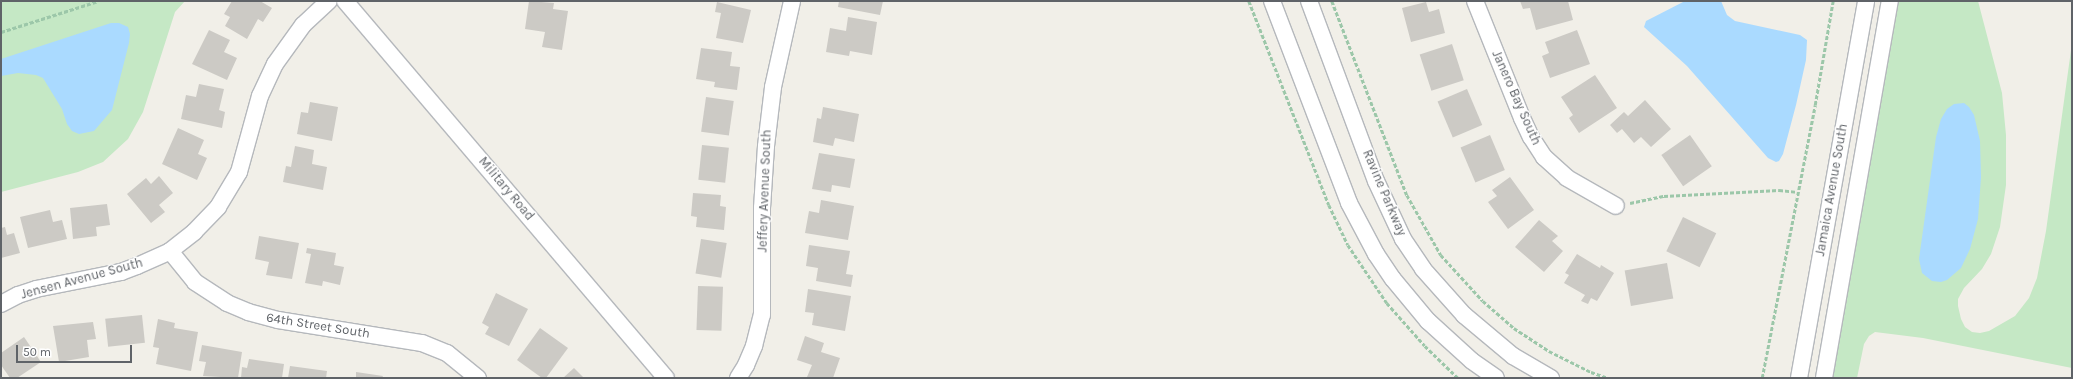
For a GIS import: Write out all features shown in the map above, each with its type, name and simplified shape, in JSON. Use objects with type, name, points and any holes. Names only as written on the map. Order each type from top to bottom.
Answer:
[{"type":"street","name":"Jensen Avenue South","points":[[1,304],[18,295],[36,289],[121,272],[154,260],[170,251],[206,221],[227,194],[239,172],[260,96],[275,64],[303,25],[330,1]]},
{"type":"street","name":"Military Road","points":[[346,1],[666,378]]},
{"type":"street","name":"Jeffery Avenue South","points":[[738,378],[746,365],[754,346],[762,315],[762,208],[766,146],[773,87],[792,1]]},
{"type":"street","points":[[1272,1],[1349,202],[1376,254],[1398,286],[1428,321],[1472,361],[1496,378]]},
{"type":"street","name":"Ravine Parkway","points":[[1309,1],[1376,181],[1403,239],[1423,269],[1464,315],[1513,356],[1551,378]]},
{"type":"street","name":"Janero Bay South","points":[[1475,1],[1522,118],[1531,137],[1544,157],[1567,178],[1616,206]]},
{"type":"street","name":"Jamaica Avenue South","points":[[1799,378],[1866,1]]},
{"type":"street","name":"Jamaica Avenue South","points":[[1824,378],[1890,1]]},
{"type":"street","name":"64th Street South","points":[[170,251],[195,282],[227,303],[248,312],[278,320],[422,343],[447,353],[478,378]]},
{"type":"path","points":[[1,32],[98,1]]},
{"type":"path","points":[[1332,1],[1404,188],[1418,217],[1441,255],[1483,301],[1514,328],[1569,362],[1608,378]]},
{"type":"path","points":[[1762,378],[1797,192],[1814,112],[1833,1]]},
{"type":"path","points":[[1616,206],[1651,197],[1780,190],[1797,192]]},
{"type":"green space","points":[[1,1],[185,1],[175,12],[143,112],[128,139],[103,162],[78,172],[1,192]]},
{"type":"green space","points":[[1897,1],[1978,1],[2002,93],[2006,135],[2006,185],[2000,227],[1991,254],[1982,269],[1964,288],[1958,299],[1961,319],[1965,327],[1972,332],[1980,333],[1989,331],[2015,316],[2029,298],[2037,278],[2046,231],[2072,43],[2072,368],[1923,338],[1875,332],[1869,336],[1864,344],[1857,378],[1831,378]]},
{"type":"water","points":[[1685,1],[1721,1],[1727,15],[1735,21],[1800,35],[1807,40],[1806,60],[1796,105],[1783,154],[1779,161],[1776,162],[1768,158],[1687,66],[1644,27],[1646,21]]},
{"type":"water","points":[[111,23],[119,23],[128,27],[130,34],[129,43],[112,110],[94,131],[79,134],[72,131],[67,124],[62,109],[43,78],[36,75],[18,73],[1,76],[1,59]]},
{"type":"water","points":[[1964,103],[1969,107],[1974,115],[1980,141],[1981,177],[1978,219],[1970,249],[1961,268],[1947,280],[1941,282],[1932,281],[1922,273],[1919,259],[1936,137],[1941,119],[1947,109],[1954,104]]},
{"type":"building","points":[[232,1],[260,1],[272,8],[263,22],[258,19],[247,39],[225,26],[230,17],[224,14]]},
{"type":"building","points":[[529,1],[554,3],[553,9],[568,11],[562,50],[542,47],[545,32],[525,29]]},
{"type":"building","points":[[839,1],[883,1],[880,15],[838,7]]},
{"type":"building","points":[[1520,1],[1568,1],[1573,20],[1536,30],[1530,8],[1523,9]]},
{"type":"building","points":[[717,2],[751,10],[743,43],[716,38],[721,13],[715,12]]},
{"type":"building","points":[[1426,2],[1429,12],[1439,9],[1445,33],[1411,42],[1402,8]]},
{"type":"building","points":[[848,17],[877,22],[872,55],[850,51],[849,56],[826,52],[830,28],[846,31]]},
{"type":"building","points":[[209,30],[230,40],[224,52],[237,58],[227,80],[192,64]]},
{"type":"building","points":[[1577,30],[1590,64],[1550,78],[1542,56],[1549,53],[1545,42]]},
{"type":"building","points":[[1452,44],[1464,80],[1431,91],[1420,55]]},
{"type":"building","points":[[701,48],[732,52],[730,66],[740,67],[737,90],[714,87],[715,82],[696,79]]},
{"type":"building","points":[[1595,75],[1617,108],[1579,133],[1569,118],[1573,115],[1561,97]]},
{"type":"building","points":[[199,84],[224,89],[219,110],[225,112],[222,128],[181,119],[186,95],[196,97]]},
{"type":"building","points":[[1467,89],[1482,125],[1453,137],[1438,102]]},
{"type":"building","points":[[706,97],[734,101],[729,136],[701,132]]},
{"type":"building","points":[[1645,100],[1671,129],[1651,147],[1641,137],[1634,143],[1622,129],[1617,133],[1610,125],[1624,112],[1628,116]]},
{"type":"building","points":[[310,102],[338,107],[332,141],[297,134],[301,112],[308,113]]},
{"type":"building","points":[[823,107],[859,114],[854,142],[835,138],[833,146],[813,142],[817,118],[821,119]]},
{"type":"building","points":[[178,128],[204,140],[198,154],[207,158],[197,180],[162,164]]},
{"type":"building","points":[[1490,135],[1505,170],[1475,182],[1461,148]]},
{"type":"building","points":[[1690,135],[1712,166],[1683,186],[1661,155]]},
{"type":"building","points":[[702,145],[729,148],[725,183],[698,180]]},
{"type":"building","points":[[295,146],[314,150],[312,164],[327,167],[323,190],[283,182],[286,166],[291,167]]},
{"type":"building","points":[[819,153],[855,159],[850,188],[832,185],[831,192],[812,189]]},
{"type":"building","points":[[159,176],[173,193],[159,205],[165,212],[151,223],[127,194],[146,178],[151,184]]},
{"type":"building","points":[[1510,177],[1534,210],[1508,229],[1488,202],[1497,196],[1492,190]]},
{"type":"building","points":[[693,193],[721,195],[720,206],[726,207],[724,230],[696,227],[697,217],[691,216]]},
{"type":"building","points":[[821,200],[854,206],[848,240],[805,233],[809,211],[819,213]]},
{"type":"building","points":[[107,204],[110,225],[96,227],[97,236],[73,239],[70,208]]},
{"type":"building","points":[[50,210],[53,222],[62,220],[67,239],[28,248],[20,217]]},
{"type":"building","points":[[1683,217],[1716,233],[1700,267],[1666,251]]},
{"type":"building","points":[[1539,220],[1558,236],[1552,241],[1563,251],[1544,272],[1515,247]]},
{"type":"building","points":[[5,227],[7,235],[14,233],[20,253],[1,258],[1,228]]},
{"type":"building","points":[[259,236],[299,243],[292,279],[266,275],[269,262],[255,259]]},
{"type":"building","points":[[701,239],[727,243],[721,278],[696,274]]},
{"type":"building","points":[[809,245],[850,251],[846,274],[853,275],[851,287],[816,281],[818,268],[806,266]]},
{"type":"building","points":[[307,248],[336,253],[334,265],[344,267],[340,285],[323,281],[322,286],[305,283],[311,254],[306,253]]},
{"type":"building","points":[[1577,254],[1600,268],[1601,265],[1614,273],[1597,301],[1591,298],[1588,304],[1581,301],[1585,295],[1564,283],[1569,275],[1565,273]]},
{"type":"building","points":[[1667,263],[1673,298],[1631,306],[1625,270]]},
{"type":"building","points":[[698,286],[723,287],[721,331],[696,330]]},
{"type":"building","points":[[808,289],[851,296],[845,331],[812,325],[814,313],[805,312]]},
{"type":"building","points":[[496,293],[528,309],[509,346],[485,334],[489,327],[482,323]]},
{"type":"building","points":[[142,315],[145,343],[108,347],[105,319]]},
{"type":"building","points":[[158,319],[175,323],[174,328],[198,332],[191,371],[156,364],[159,348],[153,347]]},
{"type":"building","points":[[93,322],[96,339],[87,340],[89,357],[59,362],[53,326]]},
{"type":"building","points":[[540,328],[568,348],[546,378],[542,378],[517,360]]},
{"type":"building","points":[[805,336],[824,343],[821,352],[840,358],[833,378],[807,377],[812,365],[797,360]]},
{"type":"building","points":[[24,337],[41,362],[17,378],[10,378],[1,365],[1,353]]},
{"type":"building","points":[[202,345],[242,352],[238,378],[203,376],[206,362],[199,361]]},
{"type":"building","points":[[249,359],[284,364],[282,378],[241,378],[242,367],[247,368]]},
{"type":"building","points":[[290,366],[327,371],[326,378],[288,378]]},
{"type":"building","points":[[574,368],[584,378],[563,378]]},
{"type":"building","points":[[356,372],[383,376],[382,378],[356,378]]}]
